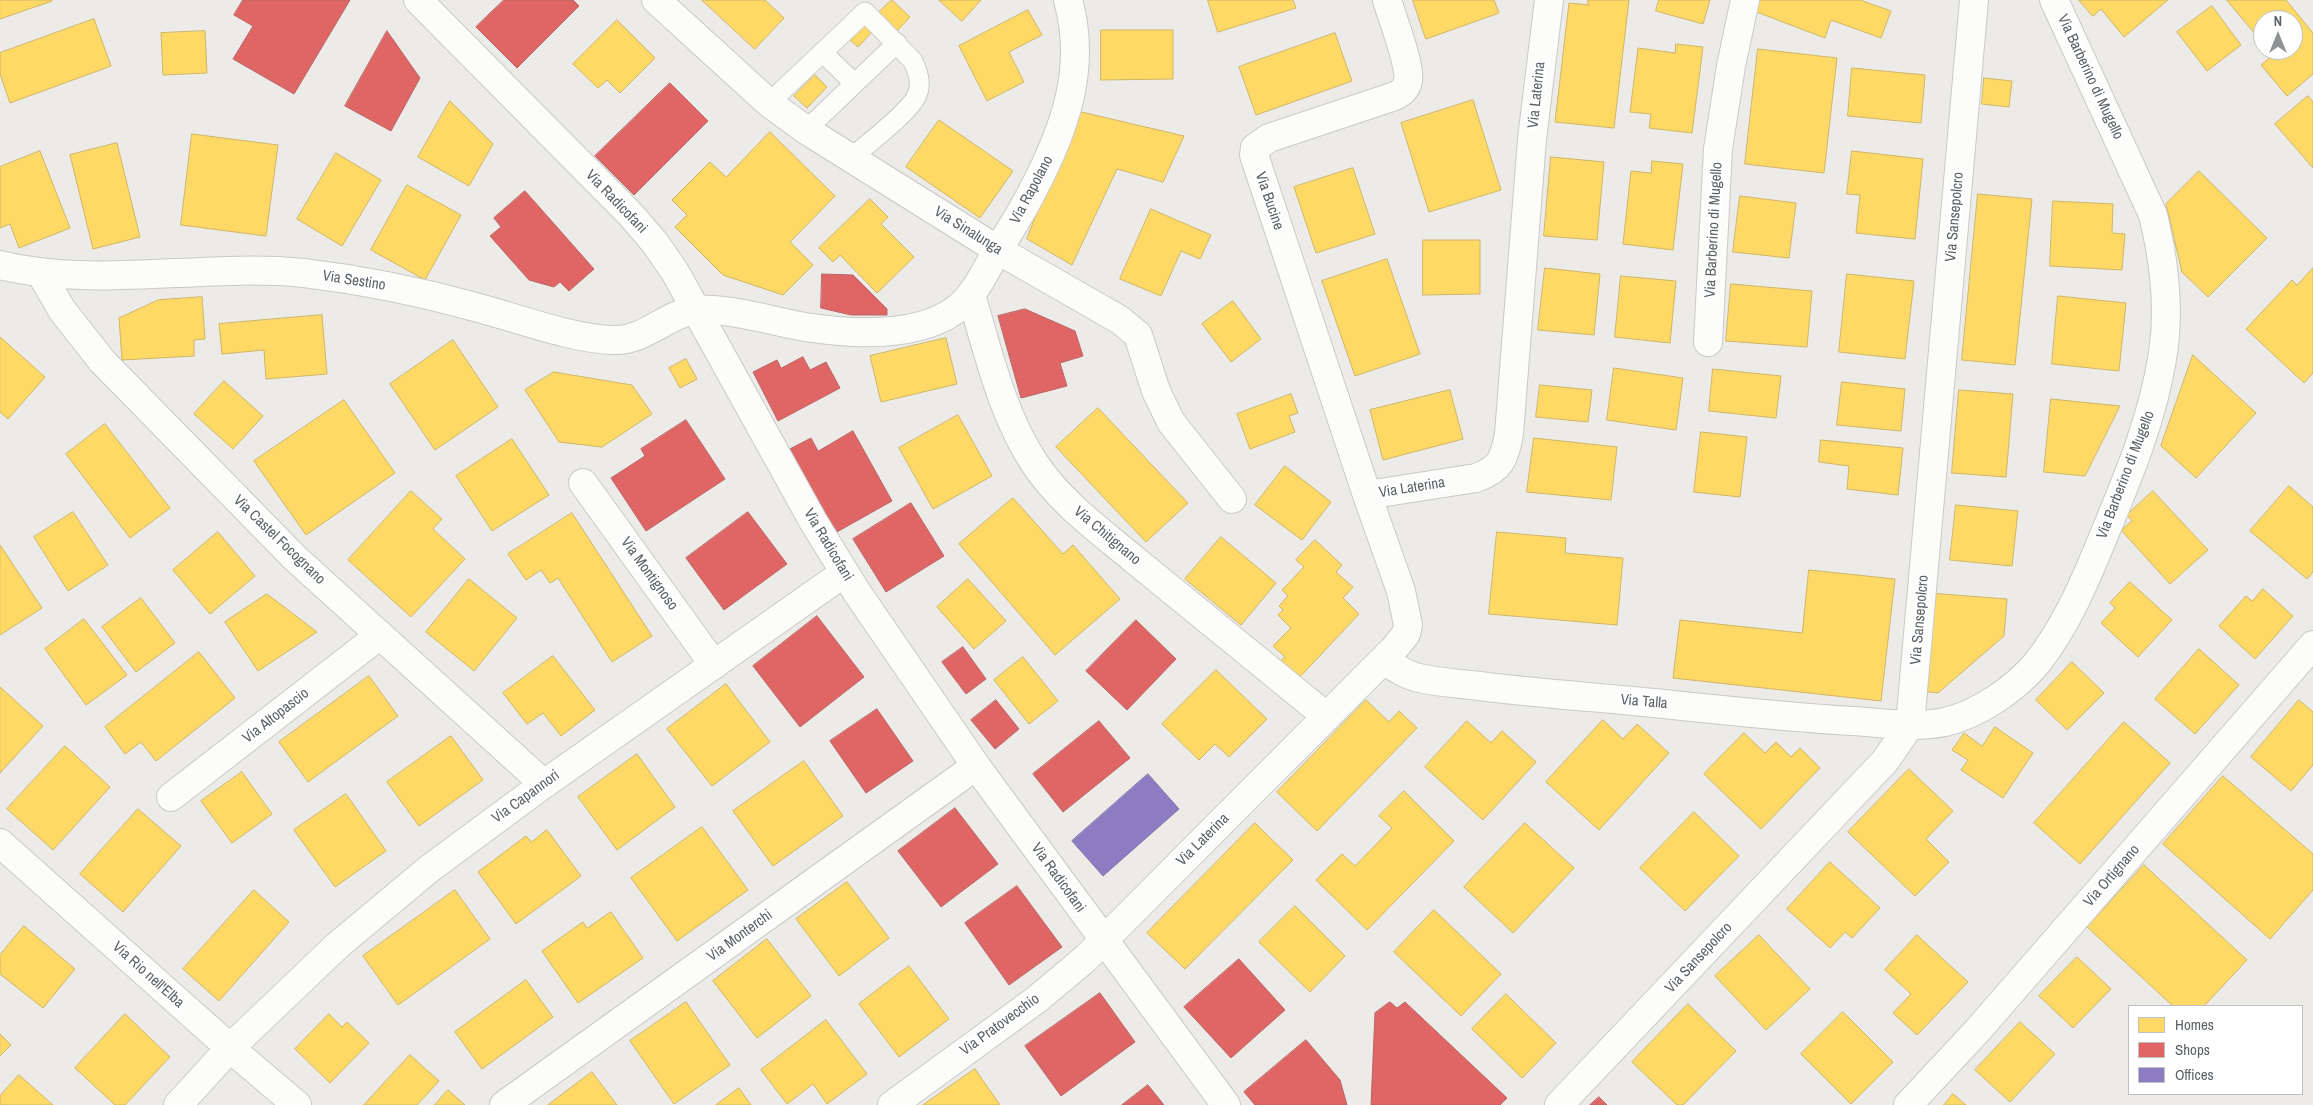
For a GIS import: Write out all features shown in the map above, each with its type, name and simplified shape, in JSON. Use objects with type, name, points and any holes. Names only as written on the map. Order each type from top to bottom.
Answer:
[{"type":"street","name":"Via Radicofani","points":[[418,0],[630,216],[654,243],[675,272],[813,521],[844,572],[976,766],[1226,1105]]},
{"type":"street","name":"Via Sinalunga","points":[[656,0],[768,103],[806,130],[998,250],[1120,320],[1138,335],[1156,391],[1171,422],[1232,499]]},
{"type":"street","name":"Via Rapolano","points":[[696,310],[735,313],[789,324],[833,330],[876,331],[905,328],[931,322],[956,310],[972,295],[1052,153],[1070,103],[1075,69],[1076,32],[1068,0]]},
{"type":"street","name":"Via Bucine","points":[[1367,495],[1254,155],[1255,148],[1269,138],[1392,97],[1405,88],[1408,74],[1407,66],[1387,0]]},
{"type":"street","name":"Via Laterina","points":[[1104,940],[1383,660],[1406,634],[1407,617],[1401,591],[1367,495],[1476,478],[1493,471],[1500,464],[1506,451],[1509,434],[1532,139],[1549,0]]},
{"type":"street","name":"Via Barberino di Mugello","points":[[1708,342],[1718,149],[1731,66],[1745,0]]},
{"type":"street","name":"Via Sansepolcro","points":[[1559,1105],[1885,762],[1910,725],[1974,0]]},
{"type":"street","name":"Via Barberino di Mugello","points":[[1910,725],[1946,722],[1974,712],[2013,686],[2037,663],[2060,628],[2080,592],[2127,479],[2150,417],[2164,350],[2166,285],[2161,246],[2153,215],[2054,0]]},
{"type":"street","name":"Via Sestino","points":[[0,264],[40,272],[87,275],[257,271],[307,274],[409,290],[567,332],[613,340],[631,338],[667,320],[696,310]]},
{"type":"street","name":"Via Castel Focognano","points":[[40,272],[62,310],[102,361],[295,558],[544,784]]},
{"type":"street","name":"Via Chitignano","points":[[972,295],[995,374],[1019,434],[1036,465],[1056,491],[1156,578],[1326,716]]},
{"type":"street","name":"Via Montignoso","points":[[583,483],[714,665]]},
{"type":"street","name":"Via Capannori","points":[[178,1105],[230,1048],[338,945],[382,906],[544,784],[844,572]]},
{"type":"street","name":"Via Altopascio","points":[[172,797],[380,635]]},
{"type":"street","name":"Via Ortignano","points":[[1908,1105],[1984,1023],[2313,645]]},
{"type":"street","name":"Via Talla","points":[[1383,660],[1418,678],[1486,687],[1827,720],[1910,725]]},
{"type":"street","name":"Via Monterchi","points":[[504,1105],[976,766]]},
{"type":"street","name":"Via Rio nell'Elba","points":[[0,843],[230,1048],[297,1105]]},
{"type":"street","name":"Via Pratovecchio","points":[[892,1105],[1036,1000],[1104,940]]},
{"type":"lane","points":[[768,103],[865,12],[913,61],[918,71],[920,83],[914,102],[851,158]]},
{"type":"lane","points":[[806,130],[897,43]]},
{"type":"lane","points":[[822,52],[854,83]]},
{"type":"building: Homes","points":[[0,0],[52,0],[52,1],[0,19]]},
{"type":"building: Homes","points":[[702,0],[765,0],[784,18],[755,49]]},
{"type":"building: Homes","points":[[892,0],[910,17],[897,31],[878,13]]},
{"type":"building: Homes","points":[[939,0],[981,0],[962,21]]},
{"type":"building: Homes","points":[[1208,0],[1293,0],[1296,8],[1218,32]]},
{"type":"building: Homes","points":[[1413,0],[1494,0],[1499,13],[1426,39]]},
{"type":"building: Homes","points":[[1588,0],[1629,0],[1614,128],[1555,122],[1569,3],[1588,5]]},
{"type":"building: Homes","points":[[1659,0],[1710,0],[1703,24],[1656,11]]},
{"type":"building: Homes","points":[[1758,0],[1860,0],[1891,11],[1881,38],[1831,20],[1825,38],[1754,11]]},
{"type":"building: Homes","points":[[2079,0],[2168,0],[2124,37],[2101,9],[2093,16]]},
{"type":"building: Homes","points":[[2227,0],[2286,0],[2294,10],[2253,10],[2253,31]]},
{"type":"building: Homes","points":[[2212,6],[2241,45],[2207,71],[2177,32]]},
{"type":"building: Homes","points":[[1028,10],[1042,35],[1009,52],[1024,82],[987,101],[959,46]]},
{"type":"building: Homes","points":[[94,19],[111,66],[10,103],[0,74],[0,53]]},
{"type":"building: Homes","points":[[617,20],[655,58],[620,93],[607,80],[598,88],[573,64]]},
{"type":"building: Homes","points":[[2303,21],[2313,33],[2313,74],[2287,96],[2261,65],[2267,60],[2303,60]]},
{"type":"building: Homes","points":[[867,23],[874,30],[858,47],[850,40]]},
{"type":"building: Homes","points":[[1101,30],[1173,30],[1173,79],[1101,80]]},
{"type":"building: Homes","points":[[205,31],[207,73],[163,75],[161,33]]},
{"type":"building: Homes","points":[[1335,33],[1352,81],[1256,115],[1239,67]]},
{"type":"building: Homes","points":[[1676,44],[1703,47],[1692,133],[1649,128],[1651,114],[1630,112],[1638,48],[1675,53]]},
{"type":"building: Homes","points":[[1758,49],[1837,58],[1824,173],[1745,164]]},
{"type":"building: Homes","points":[[1852,68],[1925,75],[1921,123],[1848,116]]},
{"type":"building: Homes","points":[[815,75],[827,87],[807,108],[794,96]]},
{"type":"building: Homes","points":[[1984,78],[2012,81],[2009,107],[1982,104]]},
{"type":"building: Homes","points":[[2308,96],[2313,102],[2313,168],[2275,124]]},
{"type":"building: Homes","points":[[1473,100],[1501,190],[1429,212],[1401,123]]},
{"type":"building: Homes","points":[[450,101],[493,144],[469,186],[418,157]]},
{"type":"building: Homes","points":[[1077,111],[1184,136],[1163,182],[1117,169],[1072,265],[1027,239]]},
{"type":"building: Homes","points":[[939,120],[1013,171],[980,218],[906,167]]},
{"type":"building: Homes","points":[[770,132],[835,196],[790,242],[813,265],[783,295],[723,275],[675,227],[687,215],[672,200],[710,162],[726,177]]},
{"type":"building: Homes","points":[[192,134],[278,145],[266,236],[181,225]]},
{"type":"building: Homes","points":[[117,143],[140,237],[93,249],[70,155]]},
{"type":"building: Homes","points":[[40,151],[70,228],[19,248],[10,224],[0,228],[0,167]]},
{"type":"building: Homes","points":[[1852,151],[1923,159],[1915,239],[1856,233],[1860,195],[1847,194]]},
{"type":"building: Homes","points":[[336,153],[381,180],[342,246],[297,219]]},
{"type":"building: Homes","points":[[1551,157],[1604,162],[1597,240],[1544,236]]},
{"type":"building: Homes","points":[[1652,161],[1683,164],[1673,250],[1623,244],[1631,171],[1651,173]]},
{"type":"building: Homes","points":[[1353,168],[1375,234],[1316,253],[1294,187]]},
{"type":"building: Homes","points":[[2199,171],[2267,238],[2208,297],[2182,272],[2166,204]]},
{"type":"building: Homes","points":[[407,185],[461,215],[425,280],[371,250]]},
{"type":"building: Homes","points":[[1978,194],[2032,199],[2015,365],[1962,360]]},
{"type":"building: Homes","points":[[1740,196],[1796,203],[1789,258],[1733,252]]},
{"type":"building: Homes","points":[[870,199],[888,217],[881,224],[914,257],[877,293],[840,255],[833,262],[819,248]]},
{"type":"building: Homes","points":[[2053,201],[2113,204],[2112,233],[2125,234],[2122,270],[2050,266]]},
{"type":"building: Homes","points":[[1151,209],[1211,235],[1200,259],[1181,251],[1161,296],[1120,279]]},
{"type":"building: Homes","points":[[1423,240],[1480,240],[1480,294],[1423,295]]},
{"type":"building: Homes","points":[[1387,259],[1420,354],[1355,376],[1322,281]]},
{"type":"building: Homes","points":[[1545,268],[1600,274],[1594,335],[1538,330]]},
{"type":"building: Homes","points":[[2313,268],[2313,373],[2304,383],[2246,329],[2292,280],[2297,285]]},
{"type":"building: Homes","points":[[1847,274],[1914,281],[1905,359],[1839,352]]},
{"type":"building: Homes","points":[[1621,276],[1676,281],[1670,343],[1615,337]]},
{"type":"building: Homes","points":[[1731,284],[1812,291],[1807,347],[1726,341]]},
{"type":"building: Homes","points":[[2058,296],[2126,303],[2119,371],[2052,364]]},
{"type":"building: Homes","points":[[202,297],[205,339],[194,340],[194,356],[122,360],[119,318],[158,300]]},
{"type":"building: Homes","points":[[1233,301],[1261,339],[1231,362],[1202,324]]},
{"type":"building: Homes","points":[[322,315],[327,374],[266,379],[264,350],[222,354],[219,324]]},
{"type":"building: Homes","points":[[0,337],[45,377],[8,419],[0,412]]},
{"type":"building: Homes","points":[[946,338],[957,384],[881,402],[870,356]]},
{"type":"building: Homes","points":[[453,340],[498,407],[435,450],[390,384]]},
{"type":"building: Homes","points":[[2193,355],[2256,413],[2196,478],[2161,446]]},
{"type":"building: Homes","points":[[686,359],[697,379],[680,388],[669,368]]},
{"type":"building: Homes","points":[[1614,368],[1683,378],[1676,430],[1607,420]]},
{"type":"building: Homes","points":[[1713,369],[1781,376],[1776,418],[1709,411]]},
{"type":"building: Homes","points":[[554,372],[632,385],[652,414],[602,447],[559,442],[525,390]]},
{"type":"building: Homes","points":[[224,381],[263,416],[233,449],[194,414]]},
{"type":"building: Homes","points":[[1842,382],[1905,389],[1901,431],[1837,425]]},
{"type":"building: Homes","points":[[1540,385],[1592,390],[1588,422],[1536,417]]},
{"type":"building: Homes","points":[[1450,390],[1463,439],[1383,460],[1370,410]]},
{"type":"building: Homes","points":[[1959,390],[2013,394],[2006,477],[1952,473]]},
{"type":"building: Homes","points":[[1291,394],[1298,413],[1289,416],[1295,432],[1250,449],[1237,414]]},
{"type":"building: Homes","points":[[2051,399],[2120,406],[2085,476],[2044,472]]},
{"type":"building: Homes","points":[[344,400],[395,473],[306,535],[254,461]]},
{"type":"building: Homes","points":[[1098,408],[1188,503],[1146,542],[1056,447]]},
{"type":"building: Homes","points":[[958,415],[992,476],[933,509],[899,448]]},
{"type":"building: Homes","points":[[105,424],[170,508],[130,538],[66,454]]},
{"type":"building: Homes","points":[[1701,432],[1747,437],[1740,497],[1694,492]]},
{"type":"building: Homes","points":[[1534,438],[1617,447],[1611,500],[1527,492]]},
{"type":"building: Homes","points":[[512,439],[549,495],[492,531],[456,476]]},
{"type":"building: Homes","points":[[1821,440],[1903,448],[1898,495],[1847,489],[1849,466],[1819,462]]},
{"type":"building: Homes","points":[[1285,466],[1331,502],[1302,540],[1255,505]]},
{"type":"building: Homes","points":[[2289,486],[2313,507],[2313,572],[2307,579],[2250,531]]},
{"type":"building: Homes","points":[[411,491],[442,519],[433,529],[465,559],[411,617],[348,560]]},
{"type":"building: Homes","points":[[2153,491],[2208,550],[2170,584],[2121,530],[2132,521],[2127,515]]},
{"type":"building: Homes","points":[[1013,498],[1063,554],[1073,545],[1120,599],[1055,655],[959,544]]},
{"type":"building: Homes","points":[[1956,505],[2018,511],[2012,566],[1950,560]]},
{"type":"building: Homes","points":[[73,512],[108,565],[68,591],[34,537]]},
{"type":"building: Homes","points":[[572,513],[652,636],[612,662],[558,578],[550,583],[541,570],[526,580],[508,554]]},
{"type":"building: Homes","points":[[218,532],[255,576],[210,614],[173,570]]},
{"type":"building: Homes","points":[[1497,532],[1566,538],[1565,553],[1623,558],[1617,625],[1489,614]]},
{"type":"building: Homes","points":[[1221,537],[1276,583],[1241,625],[1185,579]]},
{"type":"building: Homes","points":[[1315,540],[1342,565],[1336,572],[1353,587],[1343,598],[1359,614],[1298,679],[1279,662],[1285,657],[1273,646],[1291,628],[1278,615],[1283,610],[1279,606],[1288,596],[1282,590],[1304,567],[1296,560]]},
{"type":"building: Homes","points":[[0,545],[42,608],[0,635]]},
{"type":"building: Homes","points":[[1809,570],[1895,579],[1881,701],[1673,678],[1680,620],[1802,633]]},
{"type":"building: Homes","points":[[469,579],[517,618],[474,671],[426,632]]},
{"type":"building: Homes","points":[[968,579],[1006,621],[974,649],[937,607]]},
{"type":"building: Homes","points":[[2130,582],[2172,620],[2138,657],[2101,623],[2115,608],[2110,603]]},
{"type":"building: Homes","points":[[2263,589],[2293,616],[2255,659],[2219,626],[2246,596],[2252,601]]},
{"type":"building: Homes","points":[[1929,593],[2007,599],[2004,636],[1938,693],[1920,691]]},
{"type":"building: Homes","points":[[267,594],[317,632],[258,671],[225,622]]},
{"type":"building: Homes","points":[[141,598],[175,643],[136,672],[102,627]]},
{"type":"building: Homes","points":[[84,619],[127,675],[86,705],[45,649]]},
{"type":"building: Homes","points":[[2199,649],[2239,685],[2195,734],[2155,699]]},
{"type":"building: Homes","points":[[199,652],[235,698],[156,761],[141,742],[125,754],[105,727]]},
{"type":"building: Homes","points":[[553,656],[595,710],[561,736],[543,713],[527,724],[503,693]]},
{"type":"building: Homes","points":[[1023,657],[1058,701],[1029,724],[994,680]]},
{"type":"building: Homes","points":[[2072,662],[2104,693],[2067,730],[2036,700]]},
{"type":"building: Homes","points":[[1216,670],[1267,719],[1229,757],[1215,744],[1199,760],[1162,724]]},
{"type":"building: Homes","points":[[369,676],[398,716],[308,782],[279,742]]},
{"type":"building: Homes","points":[[726,684],[770,742],[712,786],[667,729]]},
{"type":"building: Homes","points":[[0,687],[43,726],[0,773]]},
{"type":"building: Homes","points":[[1366,700],[1389,722],[1399,711],[1417,728],[1317,831],[1277,792]]},
{"type":"building: Homes","points":[[2299,700],[2313,712],[2313,765],[2291,791],[2251,757]]},
{"type":"building: Homes","points":[[1603,720],[1623,739],[1637,724],[1669,753],[1599,830],[1546,782]]},
{"type":"building: Homes","points":[[1467,721],[1491,743],[1502,731],[1536,762],[1483,820],[1425,767]]},
{"type":"building: Homes","points":[[2124,722],[2170,763],[2080,864],[2034,823]]},
{"type":"building: Homes","points":[[1995,727],[2033,753],[2003,798],[1961,770],[1968,760],[1952,750],[1964,733],[1982,746]]},
{"type":"building: Homes","points":[[1744,733],[1765,753],[1776,742],[1791,757],[1800,748],[1820,768],[1761,829],[1704,774]]},
{"type":"building: Homes","points":[[451,736],[483,780],[419,826],[387,782]]},
{"type":"building: Homes","points":[[65,746],[110,787],[53,850],[7,809]]},
{"type":"building: Homes","points":[[637,754],[675,807],[617,850],[578,797]]},
{"type":"building: Homes","points":[[804,761],[843,816],[773,866],[733,811]]},
{"type":"building: Homes","points":[[1909,769],[1953,811],[1926,839],[1949,862],[1915,896],[1848,832]]},
{"type":"building: Homes","points":[[242,772],[272,814],[232,843],[201,801]]},
{"type":"building: Homes","points":[[2223,776],[2313,854],[2313,890],[2270,939],[2163,844]]},
{"type":"building: Homes","points":[[1404,791],[1454,841],[1367,930],[1316,880],[1342,854],[1355,866],[1392,828],[1379,816]]},
{"type":"building: Homes","points":[[346,794],[386,851],[335,887],[294,830]]},
{"type":"building: Homes","points":[[138,809],[181,846],[123,912],[80,874]]},
{"type":"building: Homes","points":[[1694,812],[1739,856],[1685,911],[1640,868]]},
{"type":"building: Homes","points":[[1255,823],[1293,860],[1185,969],[1147,933]]},
{"type":"building: Homes","points":[[1525,823],[1574,868],[1513,933],[1464,887]]},
{"type":"building: Homes","points":[[702,827],[748,890],[677,941],[631,878]]},
{"type":"building: Homes","points":[[547,830],[581,876],[516,924],[478,872],[526,836],[531,842]]},
{"type":"building: Homes","points":[[1830,862],[1880,908],[1852,938],[1845,932],[1830,948],[1787,909]]},
{"type":"building: Homes","points":[[2144,865],[2247,960],[2205,1005],[2172,1005],[2087,927]]},
{"type":"building: Homes","points":[[847,882],[889,938],[839,976],[796,919]]},
{"type":"building: Homes","points":[[254,890],[289,922],[219,1001],[183,969]]},
{"type":"building: Homes","points":[[455,890],[490,939],[398,1005],[363,956]]},
{"type":"building: Homes","points":[[1295,906],[1345,956],[1310,992],[1259,942]]},
{"type":"building: Homes","points":[[1434,910],[1501,974],[1461,1016],[1394,952]]},
{"type":"building: Homes","points":[[611,912],[643,958],[578,1003],[542,951],[583,922],[587,928]]},
{"type":"building: Homes","points":[[24,926],[75,969],[43,1008],[0,974],[0,955]]},
{"type":"building: Homes","points":[[1759,935],[1810,989],[1766,1030],[1715,976]]},
{"type":"building: Homes","points":[[1917,935],[1968,982],[1917,1035],[1893,1013],[1911,994],[1885,970]]},
{"type":"building: Homes","points":[[767,939],[811,996],[757,1038],[713,981]]},
{"type":"building: Homes","points":[[2077,957],[2111,989],[2073,1028],[2039,996]]},
{"type":"building: Homes","points":[[909,966],[949,1019],[899,1057],[859,1004]]},
{"type":"building: Homes","points":[[526,980],[553,1017],[482,1069],[455,1032]]},
{"type":"building: Homes","points":[[1506,994],[1556,1043],[1522,1078],[1472,1029]]},
{"type":"building: Homes","points":[[686,1002],[730,1065],[674,1104],[630,1041]]},
{"type":"building: Homes","points":[[1688,1004],[1736,1051],[1683,1105],[1677,1105],[1632,1062]]},
{"type":"building: Homes","points":[[1843,1012],[1893,1062],[1851,1104],[1801,1054]]},
{"type":"building: Homes","points":[[125,1014],[170,1057],[125,1105],[115,1105],[75,1068]]},
{"type":"building: Homes","points":[[329,1014],[342,1027],[347,1022],[369,1043],[330,1083],[295,1049]]},
{"type":"building: Homes","points":[[826,1020],[867,1074],[827,1104],[813,1084],[787,1104],[761,1070]]},
{"type":"building: Homes","points":[[2020,1022],[2055,1054],[2010,1102],[1975,1070]]},
{"type":"building: Homes","points":[[0,1034],[11,1045],[0,1056]]},
{"type":"building: Homes","points":[[410,1055],[439,1081],[417,1105],[364,1105]]},
{"type":"building: Homes","points":[[975,1069],[1000,1105],[923,1105]]},
{"type":"building: Homes","points":[[592,1072],[617,1105],[548,1105]]},
{"type":"building: Homes","points":[[19,1075],[53,1105],[0,1105],[0,1096]]},
{"type":"building: Homes","points":[[739,1088],[751,1105],[716,1105]]},
{"type":"building: Homes","points":[[448,1090],[465,1105],[435,1105]]},
{"type":"building: Homes","points":[[1953,1094],[1966,1105],[1944,1105]]},
{"type":"building: Shops","points":[[243,0],[350,0],[294,94],[233,59],[253,26],[234,15]]},
{"type":"building: Shops","points":[[504,0],[573,0],[579,6],[517,68],[476,27]]},
{"type":"building: Shops","points":[[387,31],[420,78],[391,131],[345,106]]},
{"type":"building: Shops","points":[[670,83],[708,121],[634,195],[595,156]]},
{"type":"building: Shops","points":[[525,191],[594,269],[569,291],[560,282],[554,287],[529,280],[490,236],[501,227],[494,218]]},
{"type":"building: Shops","points":[[822,274],[853,275],[887,309],[887,315],[851,315],[821,308]]},
{"type":"building: Shops","points":[[1025,309],[1075,331],[1083,356],[1060,363],[1067,386],[1021,398],[998,316]]},
{"type":"building: Shops","points":[[803,357],[810,370],[826,362],[840,388],[778,421],[753,372],[777,360],[781,368]]},
{"type":"building: Shops","points":[[686,420],[725,479],[646,531],[611,478],[645,456],[641,449]]},
{"type":"building: Shops","points":[[853,431],[892,501],[835,533],[788,450],[811,438],[818,451]]},
{"type":"building: Shops","points":[[911,503],[944,556],[886,592],[853,539]]},
{"type":"building: Shops","points":[[748,512],[787,564],[724,610],[686,558]]},
{"type":"building: Shops","points":[[817,616],[864,677],[800,727],[753,666]]},
{"type":"building: Shops","points":[[1136,620],[1176,659],[1127,710],[1086,671]]},
{"type":"building: Shops","points":[[963,647],[986,679],[966,694],[942,662]]},
{"type":"building: Shops","points":[[996,700],[1019,729],[995,749],[971,720]]},
{"type":"building: Shops","points":[[877,709],[913,761],[866,793],[830,741]]},
{"type":"building: Shops","points":[[1099,721],[1130,758],[1063,812],[1033,774]]},
{"type":"building: Shops","points":[[955,808],[998,864],[941,907],[898,851]]},
{"type":"building: Shops","points":[[1017,886],[1062,947],[1009,985],[965,923]]},
{"type":"building: Shops","points":[[1239,959],[1285,1010],[1231,1058],[1184,1007]]},
{"type":"building: Shops","points":[[1100,993],[1135,1042],[1061,1096],[1025,1046]]},
{"type":"building: Shops","points":[[1390,1002],[1397,1008],[1405,1002],[1507,1098],[1500,1105],[1371,1105],[1375,1013]]},
{"type":"building: Shops","points":[[1306,1040],[1340,1080],[1347,1105],[1255,1105],[1244,1092]]},
{"type":"building: Shops","points":[[1148,1085],[1164,1105],[1122,1105]]},
{"type":"building: Shops","points":[[1599,1097],[1607,1105],[1590,1105]]},
{"type":"building: Offices","points":[[1148,774],[1179,809],[1103,876],[1072,841]]}]
